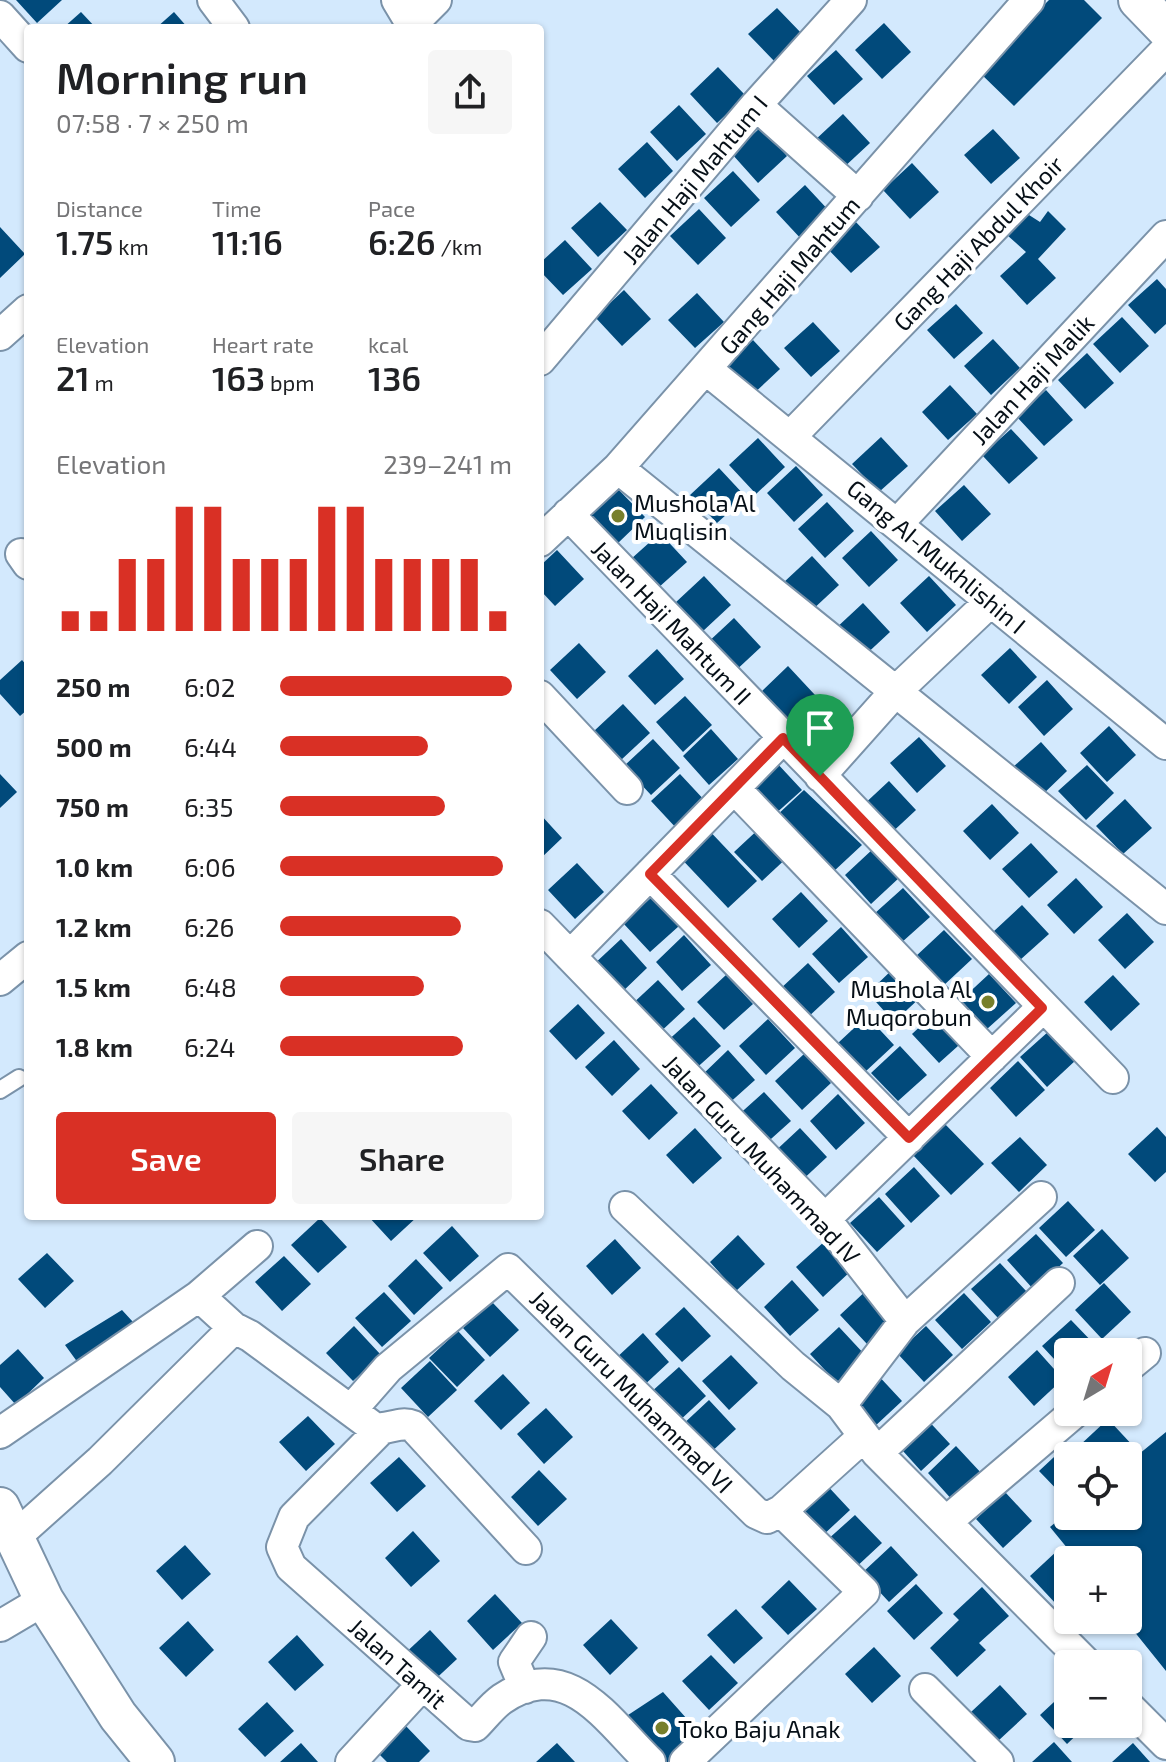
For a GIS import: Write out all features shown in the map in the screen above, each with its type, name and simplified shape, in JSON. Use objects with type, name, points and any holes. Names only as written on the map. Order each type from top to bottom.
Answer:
[{"type":"street","points":[[213,0],[231,24]]},
{"type":"street","points":[[406,18],[436,0]]},
{"type":"street","name":"Jalan Haji Mahtum I","points":[[544,355],[756,105],[851,0]]},
{"type":"street","name":"Gang Haji Mahtum","points":[[544,537],[618,468],[707,370],[1029,0]]},
{"type":"street","points":[[1138,0],[1166,29]]},
{"type":"street","points":[[0,16],[24,43]]},
{"type":"street","name":"Gang Haji Abdul Khoir","points":[[791,436],[1166,50]]},
{"type":"street","points":[[756,105],[858,196]]},
{"type":"street","name":"Jalan Haji Malik","points":[[898,523],[1166,236]]},
{"type":"street","name":"Gang AI-Mukhlishin I","points":[[707,370],[1166,744]]},
{"type":"street","points":[[618,468],[1166,909]]},
{"type":"street","name":"Jalan Haji Mahtum II","points":[[568,514],[1042,1008],[1113,1078]]},
{"type":"street","points":[[820,776],[894,693],[991,601]]},
{"type":"street","points":[[544,700],[627,789]]},
{"type":"street","points":[[570,956],[783,738]]},
{"type":"street","points":[[734,788],[992,1057]]},
{"type":"street","points":[[650,874],[909,1138]]},
{"type":"street","name":"Jalan Guru Muhammad IV","points":[[544,929],[825,1219],[905,1321]]},
{"type":"street","points":[[0,980],[24,960]]},
{"type":"street","points":[[825,1219],[1042,1008]]},
{"type":"street","points":[[841,1405],[905,1321],[1041,1197]]},
{"type":"street","points":[[625,1207],[793,1366],[841,1405],[870,1445],[1073,1650]]},
{"type":"street","points":[[0,1433],[199,1296],[257,1246]]},
{"type":"street","name":"Jalan Guru Muhammad VI","points":[[352,1409],[388,1368],[508,1269],[768,1512],[864,1592],[685,1762]]},
{"type":"street","points":[[768,1512],[870,1445],[1059,1283]]},
{"type":"street","points":[[199,1296],[234,1328],[250,1336],[380,1430],[405,1423],[421,1433],[526,1549]]},
{"type":"street","points":[[155,1762],[118,1716],[44,1600],[8,1522],[100,1461],[234,1328]]},
{"type":"street","points":[[946,1522],[1059,1426]]},
{"type":"street","name":"Jalan Tamit","points":[[380,1430],[294,1517],[282,1547],[291,1567],[421,1686],[469,1725],[475,1726],[501,1700],[525,1688],[555,1683],[575,1689],[650,1762]]},
{"type":"street","points":[[0,1626],[44,1600]]},
{"type":"street","points":[[525,1688],[514,1662],[531,1637]]},
{"type":"street","points":[[351,1762],[421,1686]]},
{"type":"street","points":[[925,1689],[998,1762]]},
{"type":"street","points":[[1142,1720],[1166,1744]]},
{"type":"lane","points":[[0,1090],[19,1078]]},
{"type":"building","points":[[16,0],[62,0],[37,23]]},
{"type":"building","points":[[1049,0],[1084,0],[1102,18],[1014,106],[978,71]]},
{"type":"building","points":[[777,8],[804,36],[776,63],[748,34]]},
{"type":"building","points":[[81,12],[92,24],[68,24]]},
{"type":"building","points":[[174,12],[184,24],[160,24]]},
{"type":"building","points":[[884,23],[911,52],[882,79],[855,50]]},
{"type":"building","points":[[836,50],[863,79],[834,105],[807,76]]},
{"type":"building","points":[[718,67],[746,96],[717,123],[690,94]]},
{"type":"building","points":[[679,105],[706,134],[677,161],[650,132]]},
{"type":"building","points":[[843,114],[870,143],[841,170],[814,141]]},
{"type":"building","points":[[761,127],[787,156],[758,183],[732,154]]},
{"type":"building","points":[[993,129],[1020,158],[991,184],[964,155]]},
{"type":"building","points":[[647,142],[673,171],[645,198],[618,169]]},
{"type":"building","points":[[912,163],[939,192],[910,219],[883,190]]},
{"type":"building","points":[[733,171],[760,200],[731,227],[704,198]]},
{"type":"building","points":[[805,185],[832,214],[803,241],[776,212]]},
{"type":"building","points":[[600,202],[627,230],[598,257],[571,228]]},
{"type":"building","points":[[699,209],[726,238],[698,265],[670,236]]},
{"type":"building","points":[[1048,211],[1066,229],[1038,259],[1056,278],[1027,305],[1000,276],[1026,252],[1007,235],[1023,218],[1029,215],[1040,222]]},
{"type":"building","points":[[852,218],[880,247],[851,273],[823,244]]},
{"type":"building","points":[[0,227],[24,255],[0,278]]},
{"type":"building","points":[[565,240],[592,269],[563,295],[544,275],[544,259]]},
{"type":"building","points":[[1157,279],[1166,289],[1166,324],[1155,334],[1128,305]]},
{"type":"building","points":[[624,290],[651,319],[622,346],[595,317]]},
{"type":"building","points":[[697,293],[724,322],[695,348],[668,320]]},
{"type":"building","points":[[956,304],[983,333],[954,359],[927,330]]},
{"type":"building","points":[[1122,317],[1149,346],[1120,373],[1093,344]]},
{"type":"building","points":[[813,322],[840,351],[811,377],[784,348]]},
{"type":"building","points":[[993,339],[1020,368],[991,395],[964,366]]},
{"type":"building","points":[[753,340],[780,369],[751,396],[724,367]]},
{"type":"building","points":[[1087,353],[1114,383],[1085,409],[1058,380]]},
{"type":"building","points":[[950,385],[977,414],[948,440],[922,412]]},
{"type":"building","points":[[1046,390],[1073,420],[1044,446],[1017,417]]},
{"type":"building","points":[[1011,429],[1038,458],[1009,484],[982,455]]},
{"type":"building","points":[[881,437],[908,466],[879,492],[852,464]]},
{"type":"building","points":[[758,438],[785,467],[756,494],[729,465]]},
{"type":"building","points":[[796,466],[823,495],[794,522],[767,493]]},
{"type":"building","points":[[719,468],[746,497],[717,523],[690,495]]},
{"type":"building","points":[[964,485],[991,514],[962,541],[935,511]]},
{"type":"building","points":[[618,489],[645,517],[617,544],[589,515]]},
{"type":"building","points":[[827,502],[854,531],[825,558],[798,529]]},
{"type":"building","points":[[871,531],[898,560],[869,587],[842,558]]},
{"type":"building","points":[[660,533],[687,562],[658,588],[631,559]]},
{"type":"building","points":[[557,550],[584,579],[555,606],[544,594],[544,562]]},
{"type":"building","points":[[812,556],[839,585],[810,612],[783,583]]},
{"type":"building","points":[[704,576],[731,605],[702,632],[675,603]]},
{"type":"building","points":[[929,576],[956,605],[927,632],[900,603]]},
{"type":"building","points":[[863,603],[890,632],[861,659],[834,630]]},
{"type":"building","points":[[734,618],[761,647],[732,674],[705,645]]},
{"type":"building","points":[[579,643],[606,672],[577,699],[550,670]]},
{"type":"building","points":[[1010,648],[1037,677],[1009,704],[981,675]]},
{"type":"building","points":[[657,649],[684,679],[655,705],[628,676]]},
{"type":"building","points":[[22,660],[24,662],[24,712],[20,716],[0,694],[0,680]]},
{"type":"building","points":[[788,666],[815,695],[786,722],[760,693]]},
{"type":"building","points":[[1047,680],[1073,709],[1044,736],[1018,707]]},
{"type":"building","points":[[685,696],[712,725],[683,752],[656,722]]},
{"type":"building","points":[[623,704],[650,733],[621,760],[594,731]]},
{"type":"building","points":[[1109,726],[1136,755],[1107,782],[1080,753]]},
{"type":"building","points":[[711,729],[738,759],[709,785],[683,756]]},
{"type":"building","points":[[919,737],[946,766],[917,793],[890,763]]},
{"type":"building","points":[[653,739],[680,768],[651,795],[624,766]]},
{"type":"building","points":[[1041,742],[1067,771],[1039,798],[1012,768]]},
{"type":"building","points":[[775,761],[802,790],[773,816],[746,787]]},
{"type":"building","points":[[1087,765],[1114,793],[1086,820],[1058,791]]},
{"type":"building","points":[[0,774],[17,792],[0,808]]},
{"type":"building","points":[[680,774],[707,803],[678,830],[651,801]]},
{"type":"building","points":[[889,781],[916,810],[887,837],[860,808]]},
{"type":"building","points":[[804,790],[862,845],[833,872],[775,817]]},
{"type":"building","points":[[1125,799],[1152,828],[1123,854],[1096,826]]},
{"type":"building","points":[[992,804],[1019,833],[990,860],[963,831]]},
{"type":"building","points":[[544,818],[562,838],[544,855]]},
{"type":"building","points":[[703,824],[757,881],[728,908],[674,851]]},
{"type":"building","points":[[763,825],[791,854],[762,881],[734,852]]},
{"type":"building","points":[[1031,843],[1058,872],[1029,898],[1002,869]]},
{"type":"building","points":[[874,848],[900,877],[871,904],[845,875]]},
{"type":"building","points":[[577,863],[604,892],[575,919],[548,890]]},
{"type":"building","points":[[1076,878],[1103,907],[1074,934],[1047,905]]},
{"type":"building","points":[[903,888],[930,917],[901,943],[874,914]]},
{"type":"building","points":[[801,892],[828,921],[799,948],[772,919]]},
{"type":"building","points":[[652,897],[679,926],[650,952],[623,923]]},
{"type":"building","points":[[1022,905],[1049,934],[1020,960],[993,932]]},
{"type":"building","points":[[1127,913],[1154,942],[1125,969],[1098,940]]},
{"type":"building","points":[[841,927],[868,957],[839,983],[812,954]]},
{"type":"building","points":[[944,930],[972,959],[943,986],[915,957]]},
{"type":"building","points":[[684,935],[711,965],[682,991],[656,962]]},
{"type":"building","points":[[621,939],[647,968],[619,995],[592,966]]},
{"type":"building","points":[[808,963],[835,992],[806,1019],[779,990]]},
{"type":"building","points":[[896,966],[923,995],[894,1022],[868,993]]},
{"type":"building","points":[[989,974],[1016,1003],[987,1029],[961,1000]]},
{"type":"building","points":[[726,975],[753,1004],[724,1030],[697,1002]]},
{"type":"building","points":[[1113,975],[1140,1004],[1111,1031],[1084,1002]]},
{"type":"building","points":[[658,980],[685,1009],[656,1036],[629,1007]]},
{"type":"building","points":[[578,1004],[605,1033],[576,1060],[549,1031]]},
{"type":"building","points":[[941,1007],[968,1037],[939,1063],[912,1034]]},
{"type":"building","points":[[867,1016],[894,1045],[865,1072],[838,1043]]},
{"type":"building","points":[[694,1017],[721,1046],[692,1072],[665,1043]]},
{"type":"building","points":[[768,1019],[795,1048],[766,1075],[739,1046]]},
{"type":"building","points":[[1049,1031],[1076,1060],[1047,1087],[1020,1057]]},
{"type":"building","points":[[614,1040],[640,1069],[612,1096],[585,1067]]},
{"type":"building","points":[[900,1046],[927,1075],[898,1101],[871,1073]]},
{"type":"building","points":[[728,1050],[755,1080],[726,1106],[700,1077]]},
{"type":"building","points":[[804,1054],[831,1083],[802,1110],[775,1081]]},
{"type":"building","points":[[1018,1061],[1045,1090],[1016,1117],[990,1088]]},
{"type":"building","points":[[651,1084],[678,1113],[649,1140],[622,1111]]},
{"type":"building","points":[[764,1092],[791,1121],[762,1147],[735,1118]]},
{"type":"building","points":[[838,1094],[865,1123],[836,1150],[810,1121]]},
{"type":"building","points":[[943,1122],[984,1164],[951,1195],[911,1153]]},
{"type":"building","points":[[1157,1127],[1166,1137],[1166,1172],[1155,1182],[1128,1154]]},
{"type":"building","points":[[695,1128],[722,1158],[693,1184],[666,1155]]},
{"type":"building","points":[[800,1128],[827,1157],[798,1184],[771,1155]]},
{"type":"building","points":[[1020,1137],[1047,1165],[1019,1192],[991,1163]]},
{"type":"building","points":[[914,1167],[940,1196],[911,1223],[885,1194]]},
{"type":"building","points":[[879,1197],[905,1226],[877,1252],[850,1223]]},
{"type":"building","points":[[1068,1201],[1095,1230],[1066,1257],[1039,1228]]},
{"type":"building","points":[[318,1220],[322,1220],[347,1247],[318,1273],[291,1245]]},
{"type":"building","points":[[372,1220],[414,1220],[391,1241]]},
{"type":"building","points":[[452,1226],[479,1256],[450,1282],[423,1253]]},
{"type":"building","points":[[1102,1229],[1129,1258],[1100,1285],[1073,1256]]},
{"type":"building","points":[[1036,1234],[1063,1263],[1034,1290],[1007,1260]]},
{"type":"building","points":[[738,1235],[765,1264],[736,1291],[710,1262]]},
{"type":"building","points":[[615,1239],[641,1268],[612,1295],[586,1266]]},
{"type":"building","points":[[825,1241],[852,1270],[823,1297],[796,1267]]},
{"type":"building","points":[[47,1253],[74,1281],[45,1308],[18,1279]]},
{"type":"building","points":[[284,1256],[311,1284],[282,1311],[255,1282]]},
{"type":"building","points":[[416,1259],[443,1288],[414,1315],[388,1286]]},
{"type":"building","points":[[1000,1263],[1027,1292],[998,1318],[971,1289]]},
{"type":"building","points":[[792,1280],[819,1310],[790,1336],[764,1307]]},
{"type":"building","points":[[1104,1283],[1131,1312],[1101,1338],[1075,1310]]},
{"type":"building","points":[[869,1288],[896,1317],[867,1344],[840,1315]]},
{"type":"building","points":[[384,1292],[411,1321],[382,1347],[355,1318]]},
{"type":"building","points":[[964,1293],[991,1322],[962,1349],[935,1320]]},
{"type":"building","points":[[492,1302],[519,1330],[490,1357],[463,1328]]},
{"type":"building","points":[[684,1307],[711,1336],[682,1362],[655,1334]]},
{"type":"building","points":[[122,1310],[133,1322],[136,1333],[81,1367],[65,1345]]},
{"type":"building","points":[[1071,1320],[1088,1338],[1054,1338],[1054,1359],[1042,1346]]},
{"type":"building","points":[[354,1326],[381,1355],[353,1381],[326,1353]]},
{"type":"building","points":[[926,1326],[953,1355],[924,1382],[897,1353]]},
{"type":"building","points":[[839,1327],[866,1356],[837,1383],[810,1354]]},
{"type":"building","points":[[458,1331],[485,1360],[457,1387],[429,1358]]},
{"type":"building","points":[[643,1333],[669,1362],[640,1389],[614,1360]]},
{"type":"building","points":[[18,1349],[44,1378],[16,1405],[0,1387],[0,1365]]},
{"type":"building","points":[[1037,1350],[1054,1369],[1054,1387],[1034,1406],[1008,1377]]},
{"type":"building","points":[[731,1355],[758,1383],[729,1410],[702,1381]]},
{"type":"building","points":[[430,1361],[457,1390],[428,1417],[401,1388]]},
{"type":"building","points":[[679,1367],[706,1396],[677,1423],[650,1393]]},
{"type":"building","points":[[875,1372],[902,1401],[873,1428],[846,1399]]},
{"type":"building","points":[[503,1374],[530,1403],[501,1430],[474,1401]]},
{"type":"building","points":[[709,1400],[736,1429],[707,1456],[680,1427]]},
{"type":"building","points":[[546,1408],[573,1437],[544,1464],[517,1434]]},
{"type":"building","points":[[923,1415],[950,1444],[921,1471],[894,1441]]},
{"type":"building","points":[[308,1416],[335,1444],[306,1471],[279,1442]]},
{"type":"building","points":[[1100,1426],[1115,1426],[1129,1442],[1083,1442]]},
{"type":"building","points":[[1166,1432],[1166,1671],[1136,1634],[1142,1634],[1142,1546],[1066,1546],[1050,1527],[1054,1524],[1054,1530],[1142,1530],[1142,1452]]},
{"type":"building","points":[[956,1446],[983,1475],[954,1502],[928,1473]]},
{"type":"building","points":[[399,1457],[426,1486],[397,1512],[370,1483]]},
{"type":"building","points":[[1054,1457],[1054,1487],[1039,1471]]},
{"type":"building","points":[[539,1470],[567,1499],[538,1526],[511,1497]]},
{"type":"building","points":[[823,1481],[850,1510],[821,1537],[794,1508]]},
{"type":"building","points":[[1005,1492],[1032,1521],[1003,1548],[976,1519]]},
{"type":"building","points":[[855,1515],[882,1543],[853,1570],[826,1541]]},
{"type":"building","points":[[413,1531],[440,1561],[411,1587],[385,1558]]},
{"type":"building","points":[[185,1545],[211,1574],[182,1600],[156,1571]]},
{"type":"building","points":[[891,1546],[918,1575],[889,1602],[862,1573]]},
{"type":"building","points":[[1054,1554],[1054,1602],[1030,1576]]},
{"type":"building","points":[[789,1580],[817,1609],[788,1635],[761,1607]]},
{"type":"building","points":[[916,1584],[943,1613],[914,1640],[887,1611]]},
{"type":"building","points":[[982,1587],[1009,1616],[979,1643],[986,1650],[957,1677],[930,1648],[959,1620],[953,1614]]},
{"type":"building","points":[[495,1594],[522,1623],[493,1650],[467,1621]]},
{"type":"building","points":[[736,1609],[763,1638],[734,1664],[707,1635]]},
{"type":"building","points":[[611,1619],[638,1648],[610,1675],[583,1645]]},
{"type":"building","points":[[188,1621],[214,1650],[186,1677],[159,1648]]},
{"type":"building","points":[[430,1630],[457,1659],[428,1686],[401,1657]]},
{"type":"building","points":[[297,1635],[324,1665],[295,1691],[268,1662]]},
{"type":"building","points":[[874,1647],[901,1676],[872,1703],[845,1674]]},
{"type":"building","points":[[711,1655],[738,1683],[709,1710],[682,1681]]},
{"type":"building","points":[[1000,1685],[1027,1714],[998,1741],[971,1712]]},
{"type":"building","name":"Toko Baju Anak","points":[[663,1692],[703,1737],[676,1762],[658,1762],[622,1719]]},
{"type":"building","points":[[267,1702],[294,1731],[265,1757],[238,1729]]},
{"type":"building","points":[[1054,1702],[1054,1730],[1040,1715]]},
{"type":"building","points":[[403,1723],[430,1751],[419,1762],[387,1762],[374,1749]]},
{"type":"building","points":[[1054,1742],[1072,1762],[1032,1762]]},
{"type":"building","points":[[301,1743],[318,1762],[280,1762]]},
{"type":"building","points":[[557,1743],[575,1762],[536,1762]]},
{"type":"building","points":[[1133,1743],[1150,1762],[1112,1762]]},
{"type":"place","name":"Mushola Al Muqlisin","points":[[618,516]]},
{"type":"place","name":"Mushola Al Muqorobun","points":[[988,1002]]},
{"type":"place","name":"Toko Baju Anak","points":[[662,1728]]},
{"type":"route","points":[[783,738],[820,776],[1042,1008],[909,1138],[650,874],[783,738]]}]
